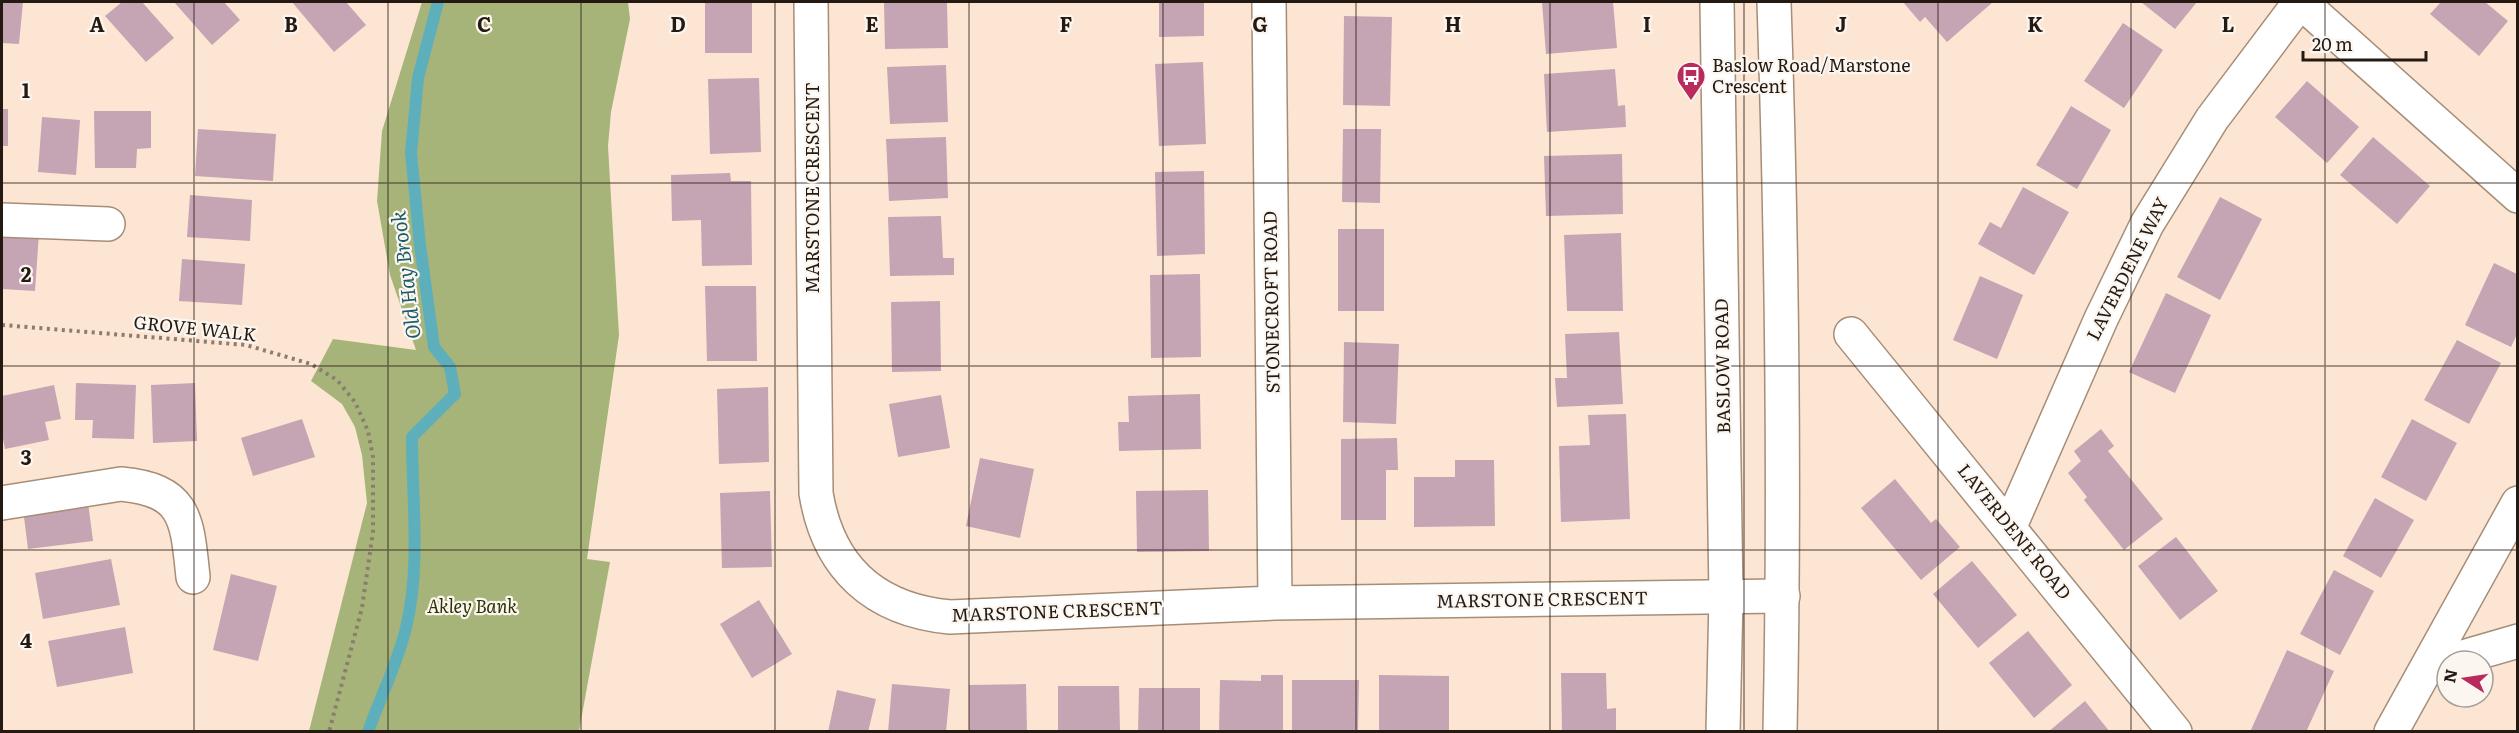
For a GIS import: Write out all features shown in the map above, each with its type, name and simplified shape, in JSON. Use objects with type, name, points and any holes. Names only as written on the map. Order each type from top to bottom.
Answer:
[{"type":"street","name":"MARSTONE CRESCENT","points":[[811,2],[814,472],[819,512],[835,550],[861,584],[895,604],[930,615],[950,617],[1275,603],[1783,596]]},
{"type":"street","name":"STONECROFT ROAD","points":[[1269,2],[1275,603]]},
{"type":"street","name":"BASLOW ROAD","points":[[1717,2],[1726,597],[1723,732]]},
{"type":"street","points":[[1774,2],[1778,114],[1783,596],[1780,732]]},
{"type":"street","points":[[2301,2],[2517,196]]},
{"type":"street","name":"LAVERDENE WAY","points":[[2010,526],[2101,319],[2147,224],[2212,119],[2301,2]]},
{"type":"street","points":[[2,220],[108,224]]},
{"type":"street","name":"LAVERDENE ROAD","points":[[1851,334],[2010,526],[2175,732]]},
{"type":"street","points":[[2,503],[121,484],[141,486],[165,496],[182,511],[189,532],[193,577]]},
{"type":"street","points":[[2448,649],[2517,502]]},
{"type":"street","points":[[2489,649],[2517,641]]},
{"type":"street","points":[[2391,732],[2435,671]]},
{"type":"path","name":"GROVE WALK","points":[[2,325],[246,345],[311,364],[337,380],[355,402],[369,431],[373,457],[373,532],[362,608],[330,732]]},
{"type":"green space","name":"Akley Bank","points":[[422,2],[628,2],[630,19],[611,112],[608,146],[619,335],[587,559],[610,562],[579,731],[309,731],[367,503],[362,455],[355,427],[342,404],[311,381],[333,339],[416,350],[390,275],[377,201],[382,131]]},
{"type":"building","points":[[2,2],[23,2],[19,44],[2,43]]},
{"type":"building","points":[[122,2],[142,2],[174,38],[146,62],[105,16]]},
{"type":"building","points":[[174,2],[224,2],[240,20],[212,45]]},
{"type":"building","points":[[292,2],[346,2],[366,25],[334,52]]},
{"type":"building","points":[[705,2],[752,2],[752,53],[705,53]]},
{"type":"building","points":[[884,2],[947,2],[948,48],[885,49]]},
{"type":"building","points":[[1159,2],[1204,2],[1204,36],[1159,37]]},
{"type":"building","points":[[1542,2],[1613,2],[1617,48],[1546,54]]},
{"type":"building","points":[[1903,2],[1993,2],[1947,42],[1925,17],[1920,22]]},
{"type":"building","points":[[2141,2],[2197,2],[2175,29]]},
{"type":"building","points":[[2441,2],[2485,2],[2508,21],[2479,56],[2430,14]]},
{"type":"building","points":[[1344,16],[1392,17],[1390,106],[1343,105]]},
{"type":"building","points":[[2123,23],[2163,50],[2124,108],[2084,81]]},
{"type":"building","points":[[1203,62],[1206,144],[1159,146],[1155,64]]},
{"type":"building","points":[[946,65],[948,122],[890,124],[887,67]]},
{"type":"building","points":[[1615,69],[1618,106],[1625,105],[1626,127],[1547,132],[1544,74]]},
{"type":"building","points":[[759,78],[761,152],[710,154],[708,79]]},
{"type":"building","points":[[2307,81],[2359,127],[2327,163],[2275,117]]},
{"type":"building","points":[[2071,106],[2111,130],[2077,189],[2036,165]]},
{"type":"building","points":[[2,109],[8,109],[8,146],[2,146]]},
{"type":"building","points":[[94,111],[151,111],[151,148],[137,149],[136,168],[95,168]]},
{"type":"building","points":[[42,117],[80,120],[76,175],[38,172]]},
{"type":"building","points":[[198,129],[276,134],[273,181],[195,176]]},
{"type":"building","points":[[1343,129],[1381,129],[1380,203],[1342,202]]},
{"type":"building","points":[[946,137],[948,198],[889,201],[886,139]]},
{"type":"building","points":[[2373,137],[2430,186],[2397,224],[2340,175]]},
{"type":"building","points":[[1622,154],[1623,214],[1546,216],[1544,156]]},
{"type":"building","points":[[1204,171],[1205,254],[1157,256],[1155,172]]},
{"type":"building","points":[[730,173],[731,181],[751,181],[752,265],[702,266],[701,220],[672,221],[671,175]]},
{"type":"building","points":[[2023,187],[2069,212],[2034,275],[1978,244],[1990,222],[2001,228]]},
{"type":"building","points":[[190,195],[252,200],[250,241],[187,237]]},
{"type":"building","points":[[2220,197],[2262,219],[2220,300],[2177,277]]},
{"type":"building","points":[[941,216],[943,258],[954,258],[954,275],[890,276],[888,217]]},
{"type":"building","points":[[1338,229],[1384,229],[1384,311],[1338,311]]},
{"type":"building","points":[[2,231],[39,233],[35,291],[2,289]]},
{"type":"building","points":[[1621,233],[1623,311],[1567,311],[1564,235]]},
{"type":"building","points":[[182,259],[245,264],[242,305],[179,301]]},
{"type":"building","points":[[2494,263],[2517,274],[2517,334],[2511,347],[2465,325]]},
{"type":"building","points":[[1200,274],[1201,357],[1151,358],[1150,275]]},
{"type":"building","points":[[1980,276],[2023,295],[1997,359],[1953,340]]},
{"type":"building","points":[[705,286],[756,286],[757,361],[707,361]]},
{"type":"building","points":[[2166,293],[2211,315],[2175,393],[2129,372]]},
{"type":"building","points":[[940,301],[941,371],[892,372],[891,302]]},
{"type":"building","points":[[1619,332],[1623,404],[1557,407],[1555,378],[1567,378],[1565,334]]},
{"type":"building","points":[[2457,340],[2501,363],[2469,424],[2424,400]]},
{"type":"building","points":[[1344,342],[1399,344],[1396,424],[1343,422]]},
{"type":"building","points":[[76,383],[136,385],[134,439],[92,438],[93,420],[75,420]]},
{"type":"building","points":[[195,383],[197,441],[153,443],[151,385]]},
{"type":"building","points":[[54,385],[61,419],[45,422],[49,440],[5,449],[2,434],[2,396]]},
{"type":"building","points":[[768,387],[769,462],[719,464],[717,389]]},
{"type":"building","points":[[1200,394],[1201,449],[1119,451],[1118,422],[1129,422],[1128,396]]},
{"type":"building","points":[[941,395],[950,448],[898,457],[889,404]]},
{"type":"building","points":[[1626,414],[1630,519],[1561,522],[1559,446],[1590,445],[1588,415]]},
{"type":"building","points":[[302,419],[315,457],[253,476],[241,438]]},
{"type":"building","points":[[2412,419],[2457,443],[2426,501],[2381,477]]},
{"type":"building","points":[[2101,429],[2114,446],[2108,451],[2163,519],[2124,550],[2084,500],[2087,497],[2068,473],[2081,461],[2074,451]]},
{"type":"building","points":[[1397,438],[1398,470],[1386,470],[1386,520],[1341,520],[1341,439]]},
{"type":"building","points":[[980,458],[1034,469],[1020,538],[966,526]]},
{"type":"building","points":[[1455,460],[1494,460],[1495,526],[1414,527],[1414,477],[1455,477]]},
{"type":"building","points":[[1895,479],[1931,523],[1936,519],[1960,547],[1921,580],[1861,508]]},
{"type":"building","points":[[1208,490],[1209,551],[1137,552],[1136,491]]},
{"type":"building","points":[[770,491],[772,567],[722,568],[720,493]]},
{"type":"building","points":[[2375,498],[2414,520],[2381,578],[2343,556]]},
{"type":"building","points":[[88,502],[93,541],[28,549],[23,509]]},
{"type":"building","points":[[2176,537],[2218,591],[2180,620],[2138,566]]},
{"type":"building","points":[[111,559],[120,605],[43,619],[35,573]]},
{"type":"building","points":[[1972,561],[2017,615],[1978,648],[1933,594]]},
{"type":"building","points":[[2334,570],[2374,591],[2340,655],[2300,634]]},
{"type":"building","points":[[231,574],[277,586],[258,661],[213,650]]},
{"type":"building","points":[[759,600],[792,654],[752,678],[720,624]]},
{"type":"building","points":[[125,627],[133,673],[57,687],[48,641]]},
{"type":"building","points":[[2028,631],[2072,685],[2034,718],[1989,663]]},
{"type":"building","points":[[2287,650],[2334,671],[2306,732],[2250,732]]},
{"type":"building","points":[[1561,673],[1606,673],[1607,709],[1616,708],[1616,732],[1562,732]]},
{"type":"building","points":[[1261,675],[1283,675],[1283,732],[1219,732],[1220,680],[1261,681]]},
{"type":"building","points":[[1379,675],[1449,676],[1449,732],[1379,732]]},
{"type":"building","points":[[1292,680],[1359,680],[1358,732],[1292,732]]},
{"type":"building","points":[[892,684],[950,689],[946,732],[888,732]]},
{"type":"building","points":[[1026,684],[1027,732],[969,732],[969,685]]},
{"type":"building","points":[[1058,686],[1119,686],[1120,732],[1058,732]]},
{"type":"building","points":[[1139,688],[1200,688],[1200,732],[1138,732]]},
{"type":"building","points":[[837,690],[876,699],[868,732],[828,732]]},
{"type":"building","points":[[2085,701],[2110,732],[2048,732]]},
{"type":"waterway","name":"Old Hay Brook","points":[[368,732],[398,654],[411,605],[415,533],[412,437],[455,394],[450,367],[434,347],[420,245],[411,153],[418,78],[438,2]]},
{"type":"place","name":"Baslow Road/Marstone Crescent","points":[[1691,102]]}]
